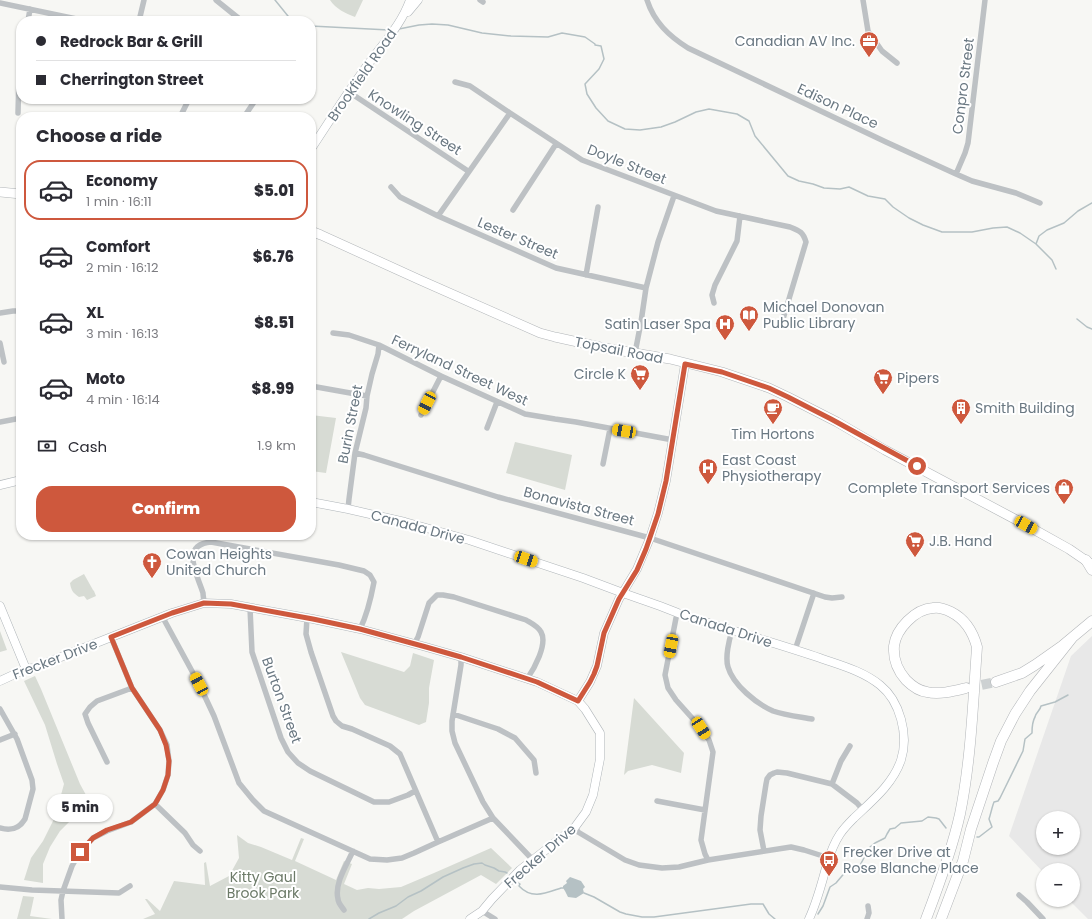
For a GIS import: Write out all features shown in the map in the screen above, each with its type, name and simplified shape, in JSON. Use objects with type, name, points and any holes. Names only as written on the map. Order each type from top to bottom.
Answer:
[{"type":"highway","points":[[1089,562],[1092,570]]},
{"type":"highway","points":[[926,919],[954,838],[960,814],[971,730],[978,647],[964,621],[957,615],[942,609],[933,608],[914,616],[903,626],[894,645],[894,654],[901,674],[909,684],[928,693],[945,692],[966,688]]},
{"type":"highway","points":[[996,682],[1022,673],[1035,665],[1072,638],[1092,621]]},
{"type":"highway","points":[[941,919],[963,861],[971,829],[1001,741],[1021,704],[1072,638]]},
{"type":"main road","points":[[0,192],[16,194]]},
{"type":"main road","name":"Topsail Road","points":[[316,233],[540,333],[605,348],[670,359],[685,364],[722,372],[769,388],[1026,525],[1070,549],[1089,562]]},
{"type":"street","points":[[140,16],[144,0]]},
{"type":"street","points":[[216,0],[236,16]]},
{"type":"street","points":[[403,0],[403,17]]},
{"type":"street","name":"Brookfield Road","points":[[316,142],[373,58],[398,26],[410,0]]},
{"type":"street","points":[[403,17],[418,0]]},
{"type":"street","name":"Edison Place","points":[[647,0],[655,18],[660,24],[676,41],[688,48],[956,174],[972,181],[1016,193],[1040,203]]},
{"type":"street","points":[[862,0],[868,31],[882,51],[897,63]]},
{"type":"street","name":"Conpro Street","points":[[956,174],[968,143],[985,0]]},
{"type":"street","points":[[0,3],[62,16]]},
{"type":"street","points":[[29,16],[30,9]]},
{"type":"street","name":"Doyle Street","points":[[456,82],[470,86],[510,114],[582,160],[716,211],[798,230],[804,235],[806,242],[783,319]]},
{"type":"street","name":"Knowling Street","points":[[349,92],[468,171]]},
{"type":"street","points":[[438,216],[468,171],[510,114]]},
{"type":"street","points":[[513,210],[556,144]]},
{"type":"street","name":"Lester Street","points":[[390,187],[400,197],[438,216],[556,268],[646,288]]},
{"type":"street","points":[[635,353],[646,288],[658,242],[674,196]]},
{"type":"street","points":[[586,275],[598,207]]},
{"type":"street","points":[[714,303],[712,296],[715,285],[734,247],[740,216]]},
{"type":"street","points":[[0,313],[16,311]]},
{"type":"street","name":"Ferryland Street West","points":[[333,333],[349,335],[379,345],[441,376],[525,414],[673,440]]},
{"type":"street","points":[[0,343],[4,362]]},
{"type":"street","name":"Burin Street","points":[[348,509],[356,453],[379,345]]},
{"type":"street","points":[[578,701],[590,682],[597,666],[604,633],[619,599],[637,570],[658,514],[665,488],[685,364]]},
{"type":"street","points":[[421,415],[441,376]]},
{"type":"street","points":[[316,387],[367,396]]},
{"type":"street","points":[[487,428],[497,402]]},
{"type":"street","points":[[0,422],[16,419]]},
{"type":"street","points":[[604,464],[610,429]]},
{"type":"street","name":"Bonavista Street","points":[[356,453],[498,497],[650,538],[814,593],[828,597],[842,597]]},
{"type":"street","points":[[0,485],[16,481]]},
{"type":"street","name":"Canada Drive","points":[[316,503],[405,522],[469,540],[583,578],[678,613],[854,670],[869,677],[881,686],[891,698],[899,712],[903,726],[904,744],[901,759],[893,777],[882,791],[840,834],[829,858],[812,918]]},
{"type":"street","points":[[204,603],[203,594],[193,566],[193,554],[197,546],[203,543],[211,542],[339,565],[364,571],[370,575],[374,582],[360,629]]},
{"type":"street","points":[[795,650],[814,593]]},
{"type":"street","points":[[414,644],[429,603],[436,596],[443,595],[454,597],[526,620],[535,625],[541,632],[543,639],[542,649],[527,679]]},
{"type":"street","name":"Frecker Drive","points":[[0,681],[162,616],[204,603],[231,604],[360,629],[461,657],[527,679],[578,701],[585,708],[600,733],[600,759],[593,795],[586,812],[575,827],[517,874],[482,911],[470,919]]},
{"type":"street","points":[[0,606],[26,670]]},
{"type":"street","name":"Burton Street","points":[[250,608],[252,652],[281,738],[288,752],[298,763],[310,771],[374,802],[389,802],[415,791]]},
{"type":"street","points":[[678,613],[665,675],[668,688],[676,700],[701,728],[709,740],[713,752],[701,840],[708,860]]},
{"type":"street","points":[[162,616],[211,709],[239,782],[253,800],[264,810],[370,859],[387,860],[402,858],[493,818]]},
{"type":"street","points":[[307,618],[306,634],[320,681],[333,716],[342,726],[390,746],[400,754],[438,842]]},
{"type":"street","points":[[732,631],[729,645],[728,666],[732,676],[741,688],[754,700],[773,710],[812,719]]},
{"type":"street","points":[[62,919],[63,891],[72,866],[80,852],[93,838],[107,830],[131,822],[155,804],[163,790],[168,775],[169,761],[166,745],[160,730],[132,688],[111,637]]},
{"type":"street","points":[[461,657],[452,721],[452,731],[455,743],[483,802],[493,818],[533,860]]},
{"type":"street","points":[[107,762],[85,714],[97,701],[132,688]]},
{"type":"street","points":[[0,708],[15,734],[32,780],[33,789],[25,819],[21,825],[11,830],[0,828]]},
{"type":"street","points":[[453,714],[498,729],[515,738],[534,760],[536,772]]},
{"type":"street","points":[[0,740],[15,734]]},
{"type":"street","points":[[832,784],[840,761],[850,746]]},
{"type":"street","points":[[764,851],[760,830],[766,784],[770,775],[777,772],[832,784],[857,803],[863,810]]},
{"type":"street","points":[[657,801],[705,810]]},
{"type":"street","points":[[155,804],[185,832],[193,845],[200,851]]},
{"type":"street","points":[[575,827],[578,832],[625,860],[639,865],[662,868],[679,867],[708,860],[791,847],[829,858]]},
{"type":"street","points":[[344,910],[338,899],[338,886],[344,868],[353,851]]},
{"type":"street","points":[[0,886],[32,890],[119,893],[130,886]]},
{"type":"street","points":[[1019,895],[1044,919]]},
{"type":"street","points":[[867,919],[868,906]]},
{"type":"street","points":[[482,911],[495,919]]},
{"type":"shaded area","points":[[1092,636],[1092,919],[1088,919],[1076,907],[1080,907],[1080,863],[1036,863],[1036,865],[1009,836],[1071,656]]},
{"type":"shaded area","points":[[570,877],[581,881],[585,887],[583,889],[584,893],[576,898],[568,897],[563,888],[563,886],[567,883],[566,881]]},
{"type":"green space","points":[[330,0],[363,0],[355,17],[338,8]]},
{"type":"green space","points":[[316,416],[336,418],[326,473],[316,472]]},
{"type":"green space","points":[[515,442],[572,455],[565,490],[506,473]]},
{"type":"green space","points":[[84,574],[96,596],[87,600],[84,596],[79,597],[75,594],[70,583]]},
{"type":"green space","points":[[0,631],[7,650],[0,652]]},
{"type":"green space","points":[[341,652],[404,672],[410,666],[413,653],[434,660],[429,688],[429,703],[426,722],[419,725],[365,705],[360,698]]},
{"type":"green space","points":[[35,676],[80,784],[92,806],[90,809],[74,817],[60,831],[50,847],[43,864],[43,883],[24,880],[31,858],[43,841],[55,817],[64,784],[45,725],[24,681]]},
{"type":"green space","points":[[634,698],[684,753],[681,773],[652,765],[628,771],[624,775]]},
{"type":"green space","name":"Kitty Gaul Brook Park","points":[[237,835],[248,843],[292,860],[301,838],[304,839],[295,861],[336,880],[344,861],[352,864],[344,884],[357,890],[368,888],[379,889],[401,887],[491,848],[512,868],[496,884],[481,875],[402,919],[143,919],[155,914],[145,899],[147,899],[160,911],[174,881],[205,885],[204,863],[206,862],[210,886],[229,876],[239,858]]},
{"type":"green space","points":[[23,896],[34,897],[30,916],[52,919],[17,919]]},
{"type":"waterway","points":[[275,0],[288,16]]},
{"type":"waterway","points":[[399,29],[432,24],[448,25],[482,33],[511,36],[548,37],[562,33],[585,37],[595,45],[601,46],[604,59],[599,69],[585,84],[587,94],[596,108],[608,121],[625,129],[640,130],[661,127],[696,112],[709,109],[737,114],[749,121],[755,136],[788,176],[799,181],[824,188],[840,189],[849,187],[868,196],[885,199],[893,207],[909,218],[942,232],[972,232],[1007,227],[1020,233],[1036,244],[1052,260],[1056,269]]},
{"type":"waterway","points":[[316,26],[389,30]]},
{"type":"waterway","points":[[1036,244],[1039,236],[1047,230],[1064,223],[1078,211],[1092,203]]},
{"type":"waterway","points":[[1077,319],[1092,329]]},
{"type":"waterway","points":[[977,837],[992,827],[989,819],[994,802],[998,801],[1000,798],[1023,751],[1025,739],[1032,733],[1033,721],[1041,706],[1055,702],[1068,695]]},
{"type":"waterway","points":[[818,914],[823,906],[830,887],[836,883],[847,870],[859,867],[870,847],[885,838],[890,829],[895,828],[901,823],[922,821],[928,817],[939,819],[946,828]]},
{"type":"waterway","points":[[369,919],[396,906],[408,897],[421,891],[443,877],[474,864],[482,863],[507,873]]},
{"type":"waterway","points":[[517,882],[524,890],[534,894],[545,893],[563,888]]},
{"type":"waterway","points":[[584,893],[620,912],[642,917],[654,917],[751,904],[763,904],[769,914],[775,919]]},
{"type":"tunnel","points":[[967,688],[996,682]]},
{"type":"place","name":"Canadian AV Inc.","points":[[869,58]]},
{"type":"place","name":"Michael Donovan Public Library","points":[[749,332]]},
{"type":"place","name":"Satin Laser Spa","points":[[725,341]]},
{"type":"place","name":"Circle K","points":[[640,391]]},
{"type":"place","name":"Pipers","points":[[883,395]]},
{"type":"place","name":"Tim Hortons","points":[[773,425]]},
{"type":"place","name":"Smith Building","points":[[961,425]]},
{"type":"place","name":"East Coast Physiotherapy","points":[[708,485]]},
{"type":"place","name":"Complete Transport Services","points":[[1064,505]]},
{"type":"place","name":"J.B. Hand","points":[[915,558]]},
{"type":"place","name":"Cowan Heights United Church","points":[[152,579]]},
{"type":"place","name":"Frecker Drive at Rose Blanche Place","points":[[829,877]]},
{"type":"route","points":[[80,852],[93,838],[107,830],[131,822],[155,804],[163,790],[168,775],[169,761],[166,745],[160,730],[132,688],[111,637],[172,613],[204,603],[231,604],[360,629],[461,657],[537,682],[578,701],[594,674],[604,633],[619,599],[637,570],[658,514],[675,432],[685,364],[722,372],[769,388],[831,419],[885,450],[917,466]]}]
